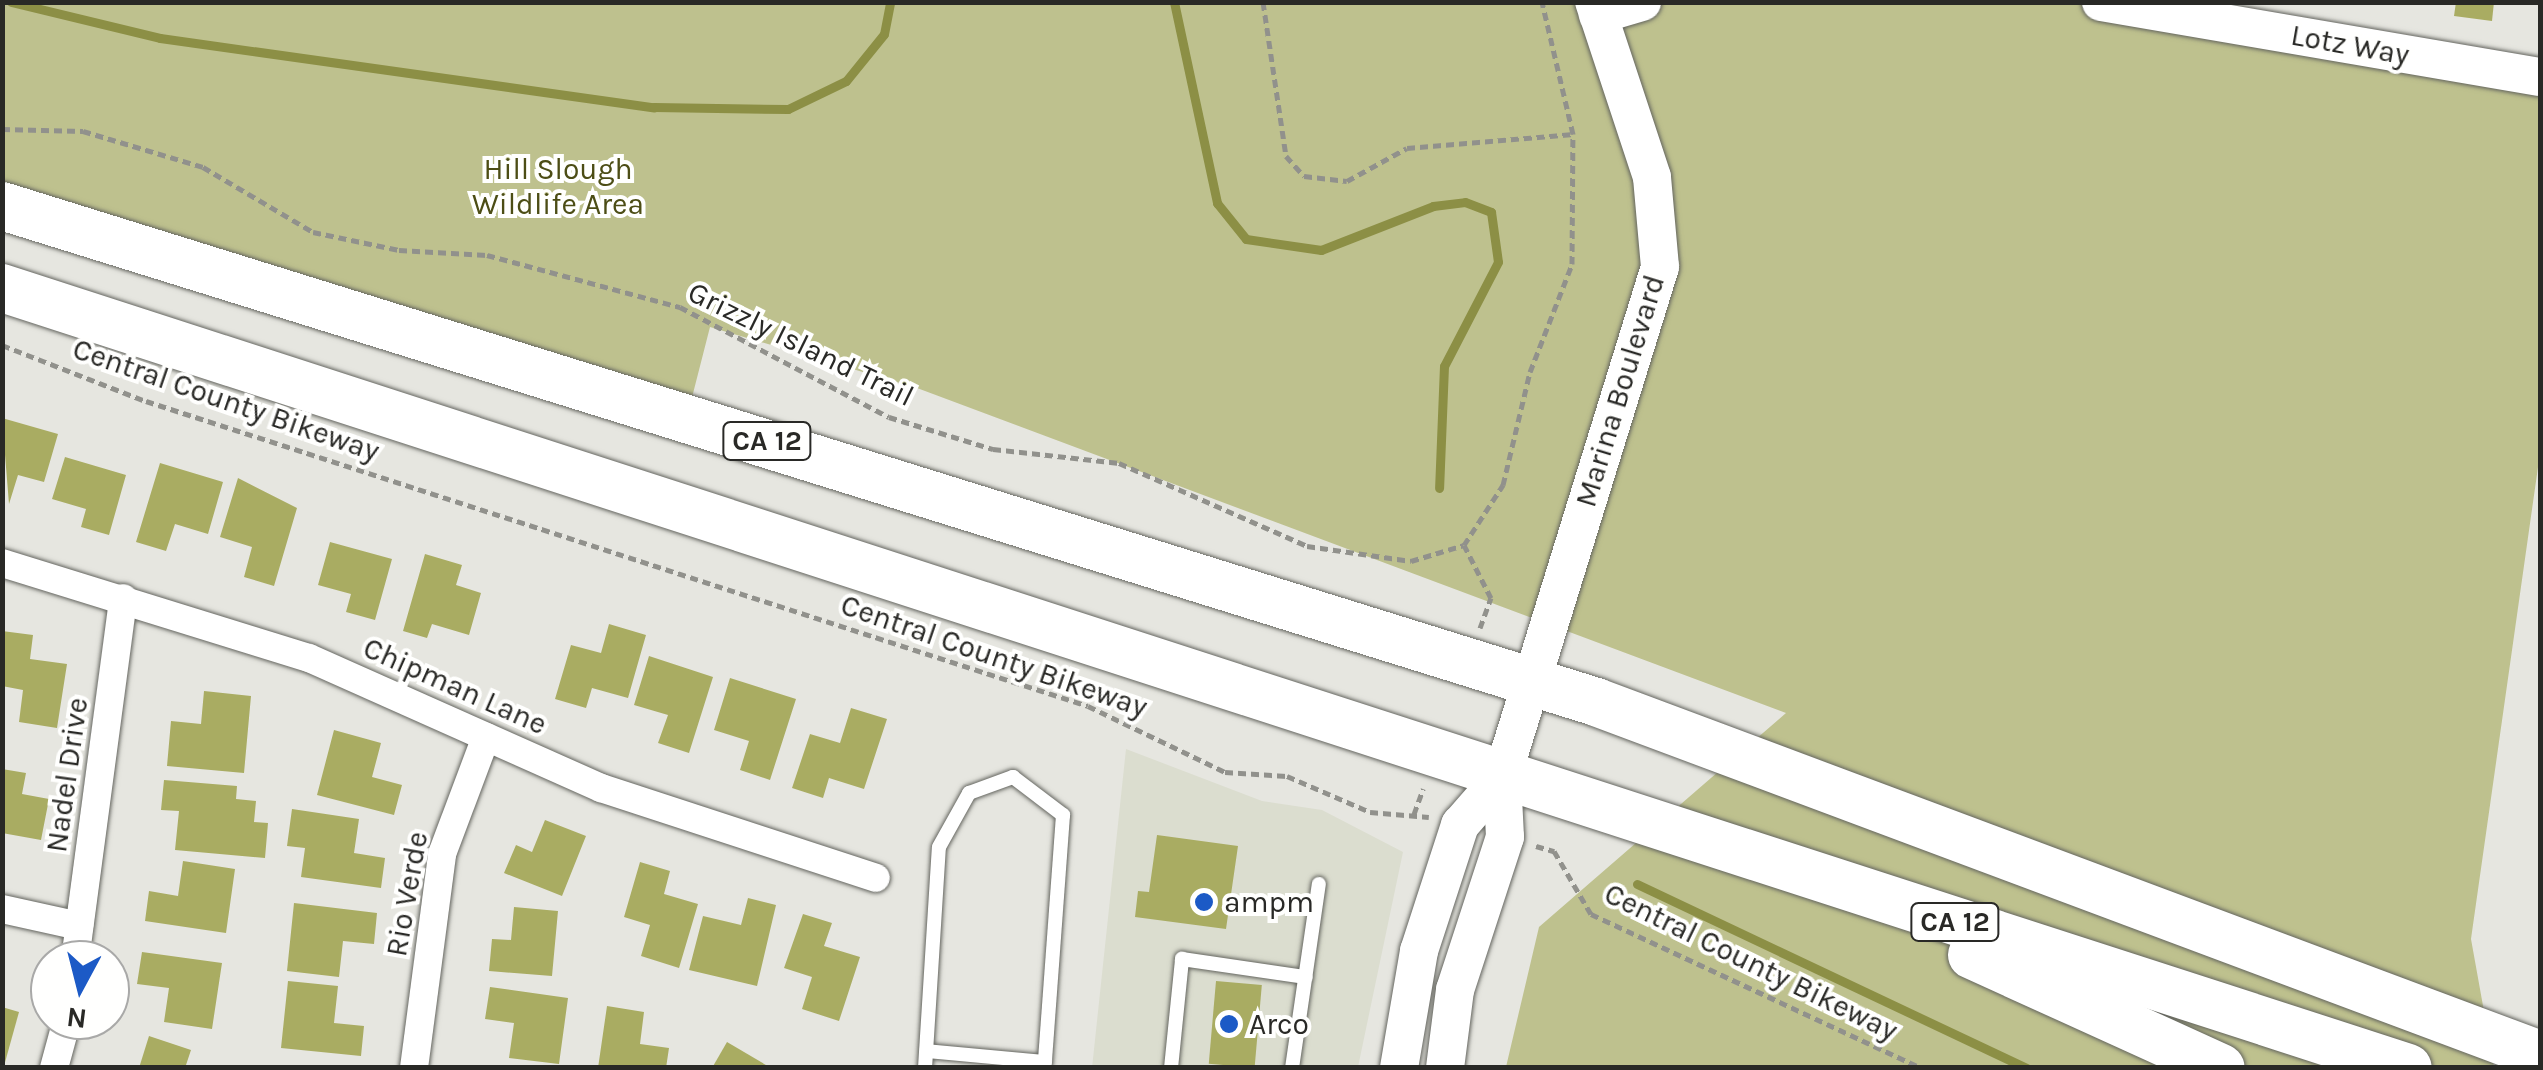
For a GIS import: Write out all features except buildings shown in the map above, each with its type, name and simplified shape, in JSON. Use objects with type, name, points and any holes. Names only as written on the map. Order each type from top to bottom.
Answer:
[{"type":"highway","name":"CA 12","points":[[2,206],[1468,659],[2540,1055]]},
{"type":"highway","name":"CA 12","points":[[2,288],[1434,757],[2408,1068]]},
{"type":"highway","points":[[1866,893],[1976,958],[2221,1068]]},
{"type":"street","points":[[1596,9],[1642,2]]},
{"type":"street","name":"Lotz Way","points":[[2101,2],[2540,77]]},
{"type":"street","name":"Marina Boulevard","points":[[1445,1068],[1455,990],[1505,837],[1502,777],[1660,267],[1652,177],[1596,9]]},
{"type":"street","name":"Chipman Lane","points":[[2,563],[309,658],[601,788],[876,878]]},
{"type":"street","name":"Nadel Drive","points":[[77,940],[124,598]]},
{"type":"street","name":"Rio Verde","points":[[414,1068],[442,854],[486,737]]},
{"type":"street","name":"Marina Boulevard","points":[[1399,1068],[1420,951],[1460,825],[1502,777]]},
{"type":"street","points":[[2,909],[79,926]]},
{"type":"street","points":[[54,1068],[62,1040]]},
{"type":"lane","points":[[925,1068],[940,847],[968,793],[1013,776],[1063,815],[1044,1062],[928,1051]]},
{"type":"lane","points":[[1292,1068],[1320,884]]},
{"type":"lane","points":[[1171,1068],[1182,959],[1306,977]]},
{"type":"path","points":[[1263,2],[1286,156],[1304,176],[1346,181],[1406,148],[1572,134]]},
{"type":"path","points":[[1468,659],[1491,598],[1464,545],[1503,486],[1530,372],[1572,264],[1572,134],[1542,2]]},
{"type":"path","name":"Grizzly Island Trail","points":[[2,129],[83,131],[203,167],[313,232],[399,250],[487,255],[680,307],[888,417],[993,449],[1119,463],[1308,546],[1410,561],[1464,545]]},
{"type":"path","name":"Central County Bikeway","points":[[2,344],[146,401],[1088,706],[1225,772],[1286,776],[1370,812],[1414,814],[1460,825]]},
{"type":"path","points":[[1414,814],[1434,757]]},
{"type":"path","name":"Central County Bikeway","points":[[1505,837],[1554,851],[1591,914],[1921,1068]]},
{"type":"shaded area","points":[[1126,749],[1262,801],[1322,810],[1403,852],[1358,1067],[1092,1068]]},
{"type":"green space","name":"Hill Slough Wildlife Area","points":[[2186,2],[2540,64],[2540,453],[2471,939],[2494,1067],[1506,1067],[1539,927],[1786,713],[917,388],[710,327],[687,417],[3,207],[2,3]]},
{"type":"waterway","points":[[11,2],[160,38],[654,107],[788,109],[846,81],[884,34],[890,2]]},
{"type":"waterway","points":[[1174,2],[1217,203],[1246,239],[1321,250],[1433,206],[1465,202],[1491,212],[1498,262],[1444,366],[1439,488]]},
{"type":"waterway","points":[[1637,884],[2027,1068]]},
{"type":"place","name":"ampm","points":[[1204,902]]},
{"type":"place","name":"Arco","points":[[1229,1024]]}]
